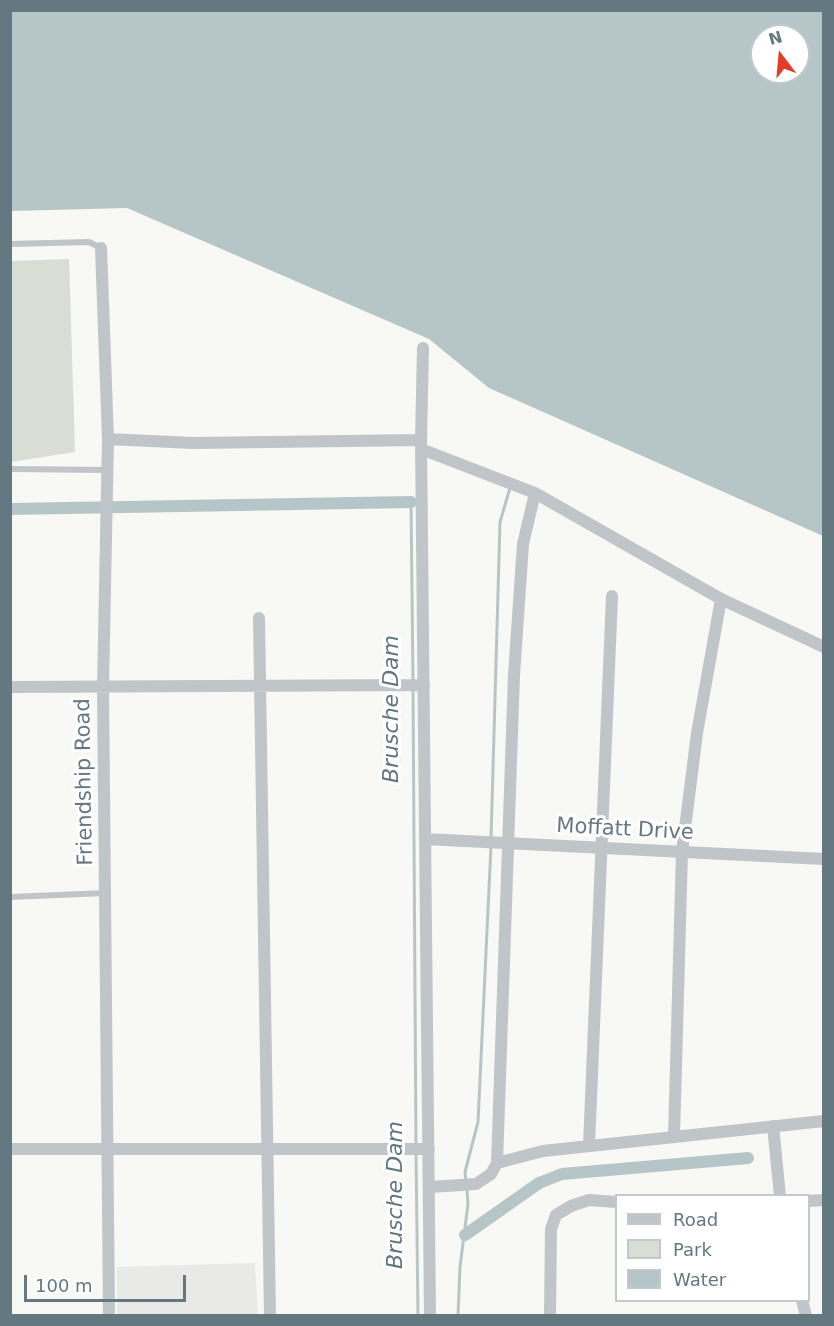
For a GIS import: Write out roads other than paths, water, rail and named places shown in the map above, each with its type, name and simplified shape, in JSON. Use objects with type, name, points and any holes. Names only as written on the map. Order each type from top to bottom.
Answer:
[{"type":"street","name":"Friendship Road","points":[[101,248],[108,439],[103,687],[109,1316]]},
{"type":"street","points":[[423,348],[416,684],[425,839],[430,1316]]},
{"type":"street","points":[[108,439],[193,443],[421,445],[535,493],[721,600],[824,647]]},
{"type":"street","points":[[430,1187],[476,1184],[491,1174],[497,1163],[506,843],[514,675],[523,544],[535,493]]},
{"type":"street","points":[[589,1146],[612,596]]},
{"type":"street","points":[[674,1136],[682,852],[698,733],[721,600]]},
{"type":"street","points":[[259,618],[270,1316]]},
{"type":"street","points":[[10,687],[416,684]]},
{"type":"street","name":"Moffatt Drive","points":[[425,839],[824,859]]},
{"type":"street","points":[[497,1163],[543,1151],[824,1121]]},
{"type":"street","points":[[773,1126],[780,1194]]},
{"type":"street","points":[[10,1149],[267,1147],[429,1149]]},
{"type":"street","points":[[550,1316],[551,1229],[556,1215],[571,1206],[589,1200],[615,1202]]},
{"type":"lane","points":[[10,244],[89,242],[101,248]]},
{"type":"lane","points":[[10,469],[107,476]]},
{"type":"lane","points":[[10,897],[106,893]]},
{"type":"water","points":[[10,11],[823,11],[823,536],[489,388],[429,339],[127,208],[11,211]]},
{"type":"waterway","points":[[491,839],[500,522],[510,488]]},
{"type":"waterway","name":"Brusche Dam","points":[[411,502],[413,681]]},
{"type":"waterway","name":"Brusche Dam","points":[[10,509],[411,502]]},
{"type":"waterway","name":"Brusche Dam","points":[[413,687],[416,1146]]},
{"type":"waterway","points":[[466,1182],[465,1172],[478,1122],[491,846]]},
{"type":"waterway","name":"Brusche Dam","points":[[416,1152],[418,1316]]},
{"type":"waterway","points":[[465,1235],[539,1183],[562,1174],[748,1158]]},
{"type":"waterway","points":[[458,1316],[460,1267],[468,1204],[467,1189]]}]
